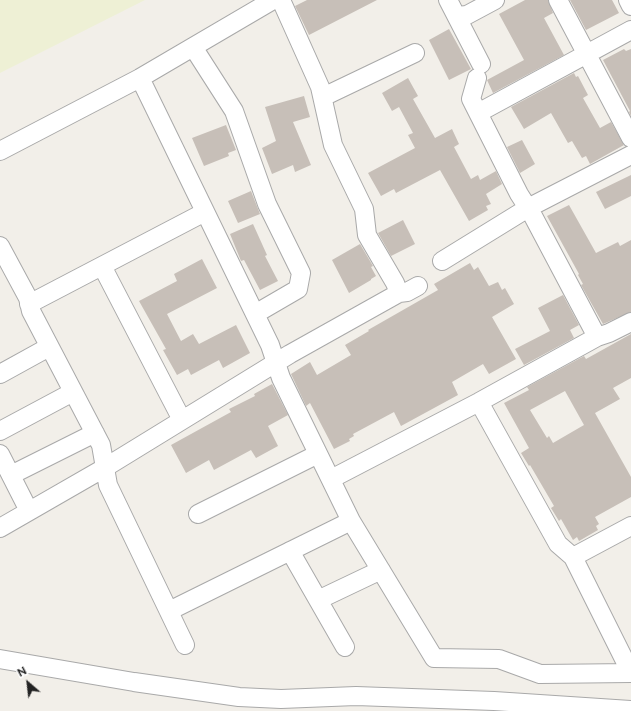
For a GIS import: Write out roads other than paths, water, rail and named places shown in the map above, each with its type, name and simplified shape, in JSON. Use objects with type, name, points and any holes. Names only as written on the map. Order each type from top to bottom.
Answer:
[{"type":"street","points":[[0,151],[140,78],[273,0]]},
{"type":"street","points":[[281,0],[320,86],[333,145],[364,209],[367,235],[395,283],[399,293]]},
{"type":"street","points":[[448,0],[457,16],[479,71],[471,99],[519,194],[597,337]]},
{"type":"street","points":[[457,16],[468,15],[496,0]]},
{"type":"street","points":[[558,0],[631,138]]},
{"type":"street","points":[[628,0],[631,6]]},
{"type":"street","points":[[478,113],[631,30]]},
{"type":"street","points":[[193,47],[234,111],[267,204],[301,273],[298,288],[255,314]]},
{"type":"street","points":[[323,98],[415,53]]},
{"type":"street","points":[[140,78],[270,345],[281,378],[351,521],[434,658],[499,659],[540,674],[631,673],[573,557],[558,544],[479,402]]},
{"type":"street","points":[[442,262],[528,208],[631,155]]},
{"type":"street","points":[[29,304],[205,212]]},
{"type":"street","points":[[0,246],[28,298],[31,311],[49,347],[101,445],[108,485],[185,645]]},
{"type":"street","points":[[102,266],[182,420]]},
{"type":"street","points":[[0,528],[106,467],[276,363],[399,293],[407,292],[418,286]]},
{"type":"street","points":[[330,479],[479,402],[597,337],[631,322]]},
{"type":"street","points":[[0,374],[49,347]]},
{"type":"street","points":[[0,431],[73,392]]},
{"type":"street","points":[[11,475],[94,433]]},
{"type":"street","points":[[0,454],[29,511]]},
{"type":"street","points":[[198,514],[318,454]]},
{"type":"street","points":[[169,611],[351,521]]},
{"type":"street","points":[[573,557],[631,526]]},
{"type":"street","points":[[290,551],[345,647]]},
{"type":"street","points":[[318,600],[381,570]]},
{"type":"street","points":[[0,659],[134,682],[239,697],[281,699],[356,696],[494,701],[631,710]]}]
